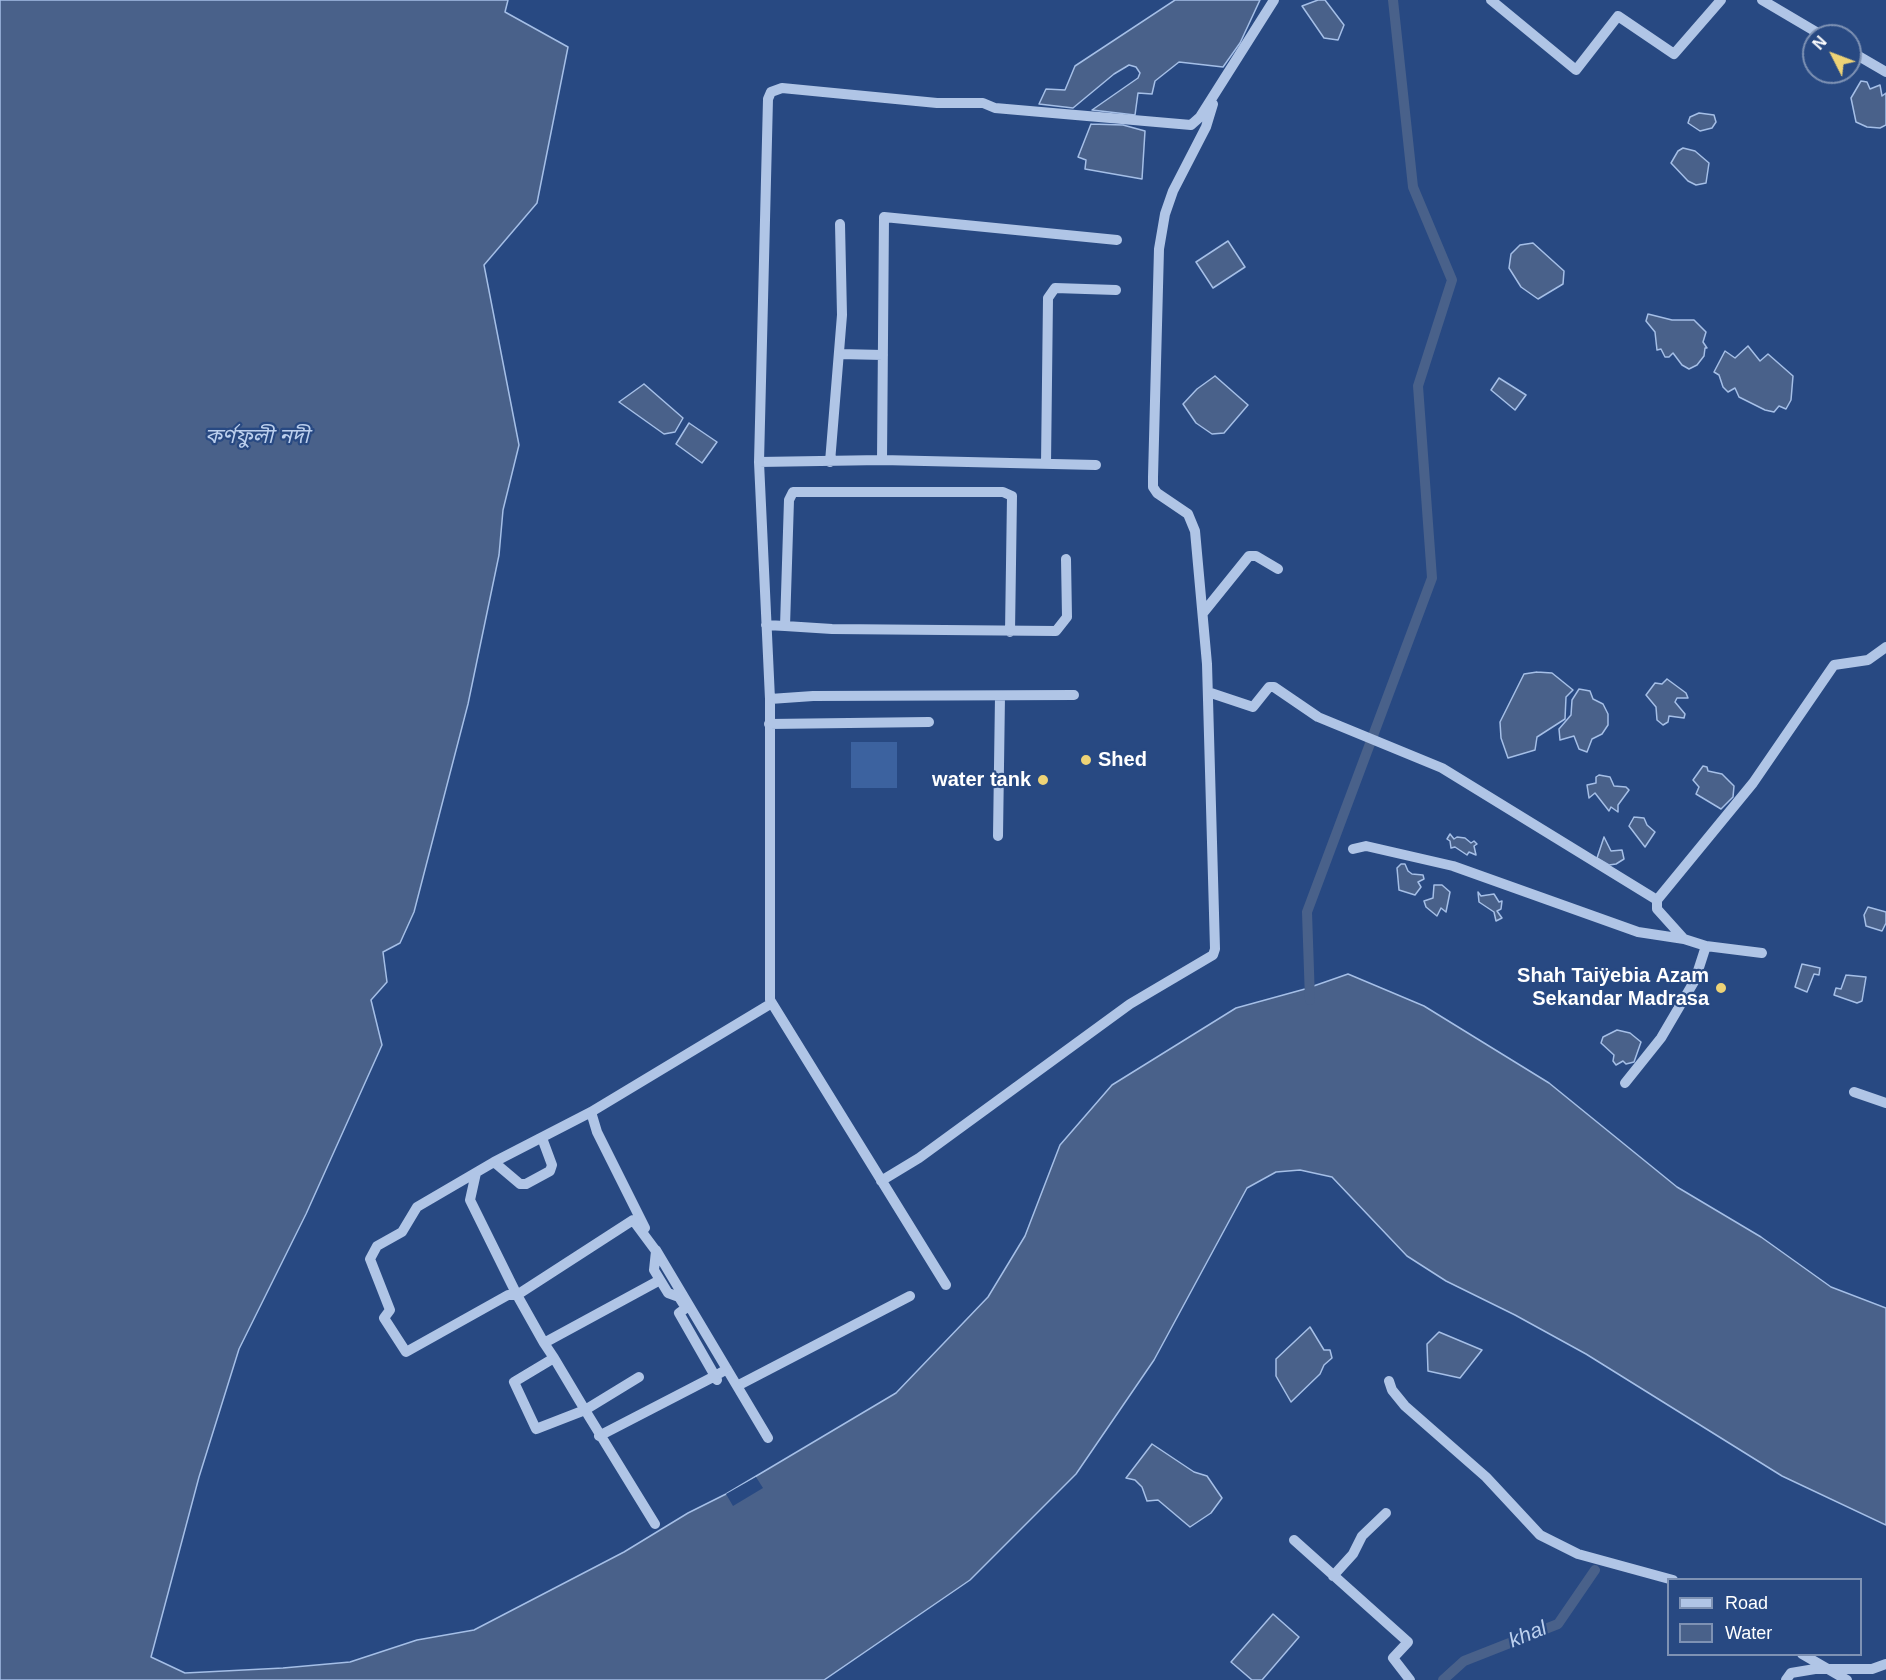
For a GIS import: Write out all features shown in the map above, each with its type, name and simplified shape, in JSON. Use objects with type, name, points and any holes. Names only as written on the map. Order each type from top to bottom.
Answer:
[{"type":"street","points":[[946,1285],[772,1003],[768,854],[770,699],[759,462],[768,99],[771,92],[782,88],[937,103],[983,103],[995,108],[1191,125],[1200,117],[1274,0]]},
{"type":"street","points":[[1491,0],[1576,70],[1618,16],[1674,54],[1721,0]]},
{"type":"street","points":[[1762,0],[1803,24]]},
{"type":"street","points":[[1862,58],[1886,72]]},
{"type":"street","points":[[881,1181],[919,1158],[1130,1004],[1213,955],[1215,949],[1208,692],[1203,613],[1192,523],[1188,514],[1153,487],[1159,249],[1165,214],[1173,190],[1206,127],[1215,91]]},
{"type":"street","points":[[882,460],[884,217],[1117,240]]},
{"type":"street","points":[[830,462],[842,315],[840,225]]},
{"type":"street","points":[[1046,464],[1048,298],[1055,288],[1116,290]]},
{"type":"street","points":[[839,354],[883,355]]},
{"type":"street","points":[[759,462],[882,460],[1096,465]]},
{"type":"street","points":[[785,626],[789,500],[794,492],[1004,492],[1012,496],[1010,632]]},
{"type":"street","points":[[1203,613],[1249,556],[1256,556],[1278,570]]},
{"type":"street","points":[[766,626],[1056,632],[1065,623],[1067,617],[1066,559]]},
{"type":"street","points":[[1684,939],[1657,909],[1657,900],[1753,783],[1834,665],[1868,660],[1886,646]]},
{"type":"street","points":[[1208,692],[1253,706],[1257,705],[1269,687],[1274,687],[1318,717],[1442,768],[1657,900]]},
{"type":"street","points":[[770,699],[813,696],[1074,695]]},
{"type":"street","points":[[998,836],[1001,776],[1000,696]]},
{"type":"street","points":[[769,724],[929,722]]},
{"type":"street","points":[[1353,849],[1365,846],[1453,866],[1638,932],[1684,939],[1706,946],[1762,953]]},
{"type":"street","points":[[1625,1083],[1661,1038],[1695,980],[1706,946]]},
{"type":"street","points":[[717,1379],[679,1313],[686,1308],[679,1297],[668,1293],[654,1270],[656,1251],[633,1220],[517,1295],[508,1295],[406,1352],[384,1318],[390,1310],[370,1259],[377,1246],[402,1232],[417,1207],[494,1162],[591,1112],[772,1003]]},
{"type":"street","points":[[1854,1092],[1886,1103]]},
{"type":"street","points":[[591,1112],[597,1132],[656,1251],[768,1438]]},
{"type":"street","points":[[494,1162],[520,1184],[526,1184],[550,1171],[552,1165],[542,1138]]},
{"type":"street","points":[[476,1173],[470,1200],[517,1295],[599,1436],[655,1524]]},
{"type":"street","points":[[544,1343],[660,1280]]},
{"type":"street","points":[[737,1386],[910,1296]]},
{"type":"street","points":[[554,1358],[514,1383],[536,1428],[585,1410],[639,1377]]},
{"type":"street","points":[[599,1436],[717,1379],[727,1369]]},
{"type":"street","points":[[1389,1381],[1405,1406],[1486,1477],[1540,1535],[1578,1554],[1667,1578]]},
{"type":"street","points":[[1333,1576],[1353,1554],[1362,1536],[1386,1513]]},
{"type":"street","points":[[1294,1540],[1408,1642],[1393,1658],[1410,1680]]},
{"type":"street","points":[[1806,1656],[1847,1680]]},
{"type":"street","points":[[1786,1680],[1791,1673],[1815,1669],[1833,1671],[1879,1668],[1886,1664]]},
{"type":"shaded area","points":[[851,742],[897,742],[897,788],[851,788]]},
{"type":"water","name":"কর্ণফুলী নদী","points":[[0,0],[508,0],[505,12],[568,47],[537,203],[484,265],[519,445],[503,510],[499,555],[468,704],[414,912],[400,943],[383,952],[387,982],[371,1000],[382,1045],[306,1214],[239,1349],[199,1477],[151,1657],[185,1673],[283,1668],[350,1662],[417,1640],[474,1630],[624,1552],[688,1513],[726,1494],[896,1393],[988,1297],[1025,1236],[1060,1145],[1112,1085],[1236,1008],[1305,989],[1348,974],[1424,1006],[1549,1083],[1677,1187],[1761,1237],[1831,1287],[1886,1308],[1886,1525],[1782,1476],[1586,1354],[1446,1281],[1407,1256],[1332,1177],[1300,1170],[1276,1172],[1247,1188],[1154,1360],[1076,1474],[970,1580],[824,1680],[0,1680]]},
{"type":"water","points":[[1175,0],[1260,0],[1240,43],[1223,67],[1179,62],[1155,81],[1152,94],[1138,93],[1135,115],[1092,110],[1138,78],[1140,73],[1136,67],[1129,65],[1114,74],[1073,108],[1039,104],[1046,89],[1065,90],[1075,66]]},
{"type":"water","points":[[1325,0],[1344,25],[1338,40],[1324,38],[1302,6]]},
{"type":"water","points":[[1862,81],[1867,82],[1870,89],[1880,85],[1882,96],[1886,93],[1886,125],[1880,128],[1867,127],[1856,122],[1851,98]]},
{"type":"water","points":[[1699,113],[1714,115],[1716,122],[1712,128],[1700,131],[1688,123],[1690,117]]},
{"type":"water","points":[[1091,124],[1123,125],[1145,131],[1142,179],[1085,169],[1086,160],[1078,157]]},
{"type":"water","points":[[1683,148],[1695,151],[1709,163],[1706,183],[1696,185],[1688,181],[1671,163],[1678,151]]},
{"type":"water","points":[[1228,241],[1245,267],[1213,288],[1196,262]]},
{"type":"water","points":[[1533,243],[1564,271],[1563,284],[1538,299],[1521,287],[1509,268],[1511,254],[1520,245]]},
{"type":"water","points":[[1648,314],[1672,320],[1694,320],[1706,332],[1703,342],[1707,348],[1697,365],[1689,369],[1682,365],[1673,353],[1665,357],[1661,349],[1657,350],[1655,332],[1646,321]]},
{"type":"water","points":[[1748,346],[1760,361],[1768,354],[1793,376],[1791,400],[1786,409],[1779,406],[1774,412],[1765,410],[1739,397],[1735,388],[1728,392],[1723,387],[1719,375],[1714,372],[1725,351],[1735,358]]},
{"type":"water","points":[[1215,376],[1248,405],[1224,433],[1212,434],[1196,423],[1183,404],[1197,389]]},
{"type":"water","points":[[1499,378],[1526,395],[1515,410],[1491,390]]},
{"type":"water","points":[[644,384],[683,418],[675,432],[664,434],[619,402]]},
{"type":"water","points":[[689,423],[717,442],[702,463],[676,444]]},
{"type":"water","points":[[1552,673],[1573,690],[1566,697],[1565,719],[1537,737],[1535,750],[1508,758],[1501,738],[1500,722],[1524,674]]},
{"type":"water","points":[[1667,679],[1686,693],[1688,698],[1677,698],[1675,702],[1685,714],[1684,718],[1669,716],[1668,722],[1663,725],[1657,720],[1656,707],[1646,695],[1655,683],[1662,684]]},
{"type":"water","points":[[1579,689],[1590,691],[1593,699],[1603,704],[1608,714],[1608,725],[1602,734],[1592,739],[1587,752],[1579,749],[1574,736],[1560,740],[1559,729],[1571,715],[1572,700]]},
{"type":"water","points":[[1703,766],[1707,767],[1708,771],[1722,774],[1734,786],[1733,797],[1721,809],[1696,794],[1699,787],[1693,780]]},
{"type":"water","points":[[1599,775],[1610,777],[1614,786],[1626,787],[1629,790],[1618,805],[1618,812],[1611,807],[1609,811],[1595,793],[1589,798],[1587,785],[1596,783],[1596,777]]},
{"type":"water","points":[[1634,817],[1644,818],[1647,825],[1655,832],[1645,847],[1629,826]]},
{"type":"water","points":[[1450,834],[1454,839],[1465,838],[1471,843],[1474,841],[1477,844],[1474,846],[1476,855],[1469,852],[1467,855],[1455,847],[1451,848],[1450,841],[1447,839]]},
{"type":"water","points":[[1604,837],[1611,851],[1622,850],[1624,859],[1609,865],[1597,858]]},
{"type":"water","points":[[1405,864],[1412,874],[1423,875],[1424,879],[1418,882],[1421,887],[1415,895],[1399,890],[1397,868]]},
{"type":"water","points":[[1434,885],[1442,885],[1450,892],[1446,912],[1441,908],[1437,916],[1426,907],[1424,901],[1433,898]]},
{"type":"water","points":[[1478,892],[1481,896],[1494,894],[1499,902],[1502,901],[1501,909],[1497,911],[1502,918],[1496,921],[1494,912],[1479,902]]},
{"type":"water","points":[[1868,907],[1886,912],[1886,923],[1882,931],[1866,926],[1864,915]]},
{"type":"water","points":[[1802,964],[1820,968],[1819,975],[1814,974],[1807,992],[1795,987]]},
{"type":"water","points":[[1846,975],[1866,977],[1862,1001],[1857,1003],[1834,995],[1836,988],[1841,989]]},
{"type":"water","points":[[1617,1030],[1630,1033],[1641,1042],[1634,1062],[1626,1064],[1623,1061],[1616,1065],[1613,1061],[1614,1055],[1601,1043],[1603,1037]]},
{"type":"water","points":[[1310,1327],[1324,1350],[1330,1350],[1332,1358],[1324,1365],[1320,1374],[1291,1402],[1276,1376],[1276,1359]]},
{"type":"water","points":[[1439,1332],[1482,1350],[1460,1378],[1428,1371],[1427,1344]]},
{"type":"water","points":[[1152,1444],[1194,1472],[1207,1476],[1222,1498],[1211,1513],[1190,1527],[1158,1500],[1147,1501],[1142,1487],[1135,1480],[1126,1478]]},
{"type":"water","points":[[1273,1614],[1299,1637],[1262,1680],[1252,1680],[1231,1662]]},
{"type":"pier","points":[[756,1477],[763,1488],[733,1506],[726,1494]]},
{"type":"waterway","points":[[1310,1000],[1307,912],[1432,578],[1418,386],[1452,280],[1413,187],[1393,0]]},
{"type":"waterway","name":"khal","points":[[1443,1680],[1464,1661],[1558,1624],[1595,1570]]},
{"type":"place","name":"Shed","points":[[1086,760]]},
{"type":"place","name":"water tank","points":[[1043,780]]},
{"type":"place","name":"Shah Taiÿebia Azam Sekandar Madrasa","points":[[1721,988]]}]
